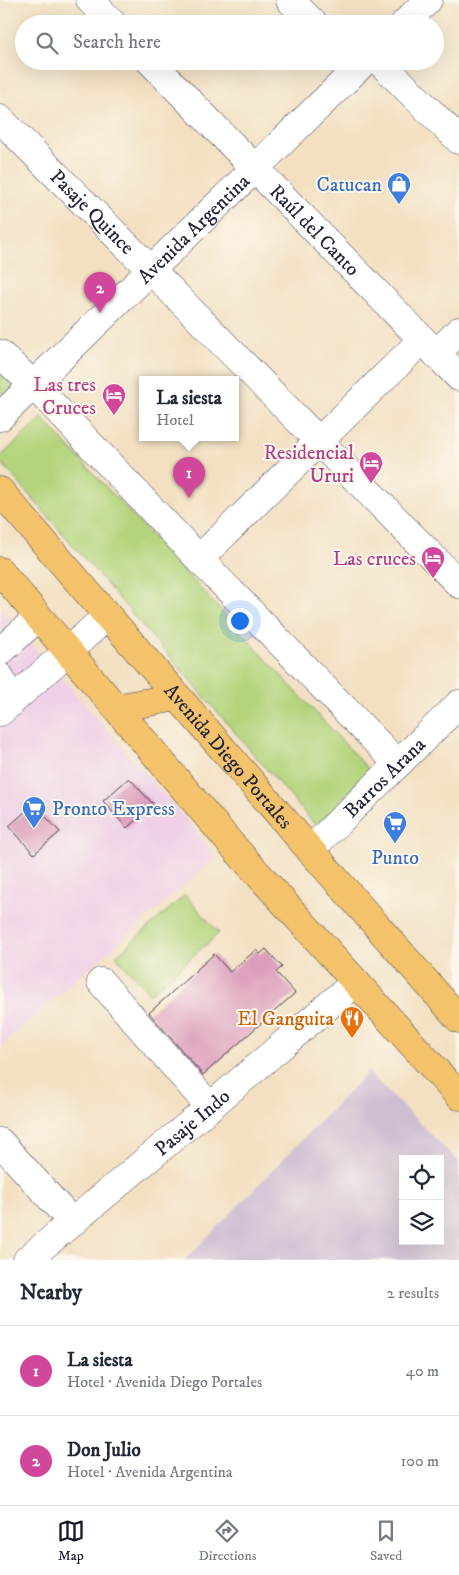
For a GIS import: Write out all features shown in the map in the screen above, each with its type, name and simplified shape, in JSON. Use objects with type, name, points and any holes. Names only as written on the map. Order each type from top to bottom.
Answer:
[{"type":"main road","name":"Avenida Diego Portales","points":[[0,491],[459,1020]]},
{"type":"main road","points":[[0,571],[231,844],[356,982],[454,1082]]},
{"type":"main road","points":[[116,708],[177,697]]},
{"type":"street","points":[[90,0],[104,15]]},
{"type":"street","points":[[290,0],[305,15]]},
{"type":"street","points":[[413,15],[428,0]]},
{"type":"street","name":"Raúl del Canto","points":[[159,70],[459,377]]},
{"type":"street","name":"Avenida Argentina","points":[[0,417],[357,70]]},
{"type":"street","points":[[373,70],[459,140]]},
{"type":"street","name":"Pasaje Quince","points":[[0,119],[459,584]]},
{"type":"street","points":[[199,559],[318,441],[429,347],[459,331]]},
{"type":"street","points":[[0,354],[34,384],[199,559],[398,764]]},
{"type":"street","points":[[6,707],[107,616]]},
{"type":"street","points":[[0,652],[38,617]]},
{"type":"street","points":[[0,677],[6,707]]},
{"type":"street","name":"Barros Arana","points":[[310,850],[459,704]]},
{"type":"street","points":[[101,982],[210,1107]]},
{"type":"street","name":"Pasaje Indo","points":[[27,1260],[356,982]]},
{"type":"street","points":[[0,1142],[72,1222]]},
{"type":"shaded area","points":[[0,608],[191,825],[217,858],[0,1047]]},
{"type":"shaded area","points":[[368,1072],[459,1162],[459,1260],[185,1260]]},
{"type":"green space","points":[[0,366],[17,383],[0,396]]},
{"type":"green space","points":[[42,418],[370,771],[316,826],[0,461],[0,457]]},
{"type":"green space","points":[[185,895],[219,933],[150,994],[116,956]]},
{"type":"building","points":[[129,778],[153,804],[127,828],[103,801]]},
{"type":"building","name":"Pronto Express","points":[[34,804],[60,832],[34,854],[9,826]]},
{"type":"building","points":[[266,949],[282,967],[276,972],[295,993],[203,1075],[149,1013],[214,954],[230,972],[256,950],[260,954]]},
{"type":"place","name":"Catucan","points":[[399,205]]},
{"type":"place","name":"Don Julio","points":[[100,313]]},
{"type":"place","name":"Las tres Cruces","points":[[114,416]]},
{"type":"place","name":"Residencial Ururi","points":[[371,484]]},
{"type":"place","name":"La siesta","points":[[189,498]]},
{"type":"place","name":"Las cruces","points":[[433,579]]},
{"type":"place","name":"Pronto Express","points":[[34,829]]},
{"type":"place","name":"Punto","points":[[395,844]]},
{"type":"place","name":"El Ganguita","points":[[352,1039]]}]
